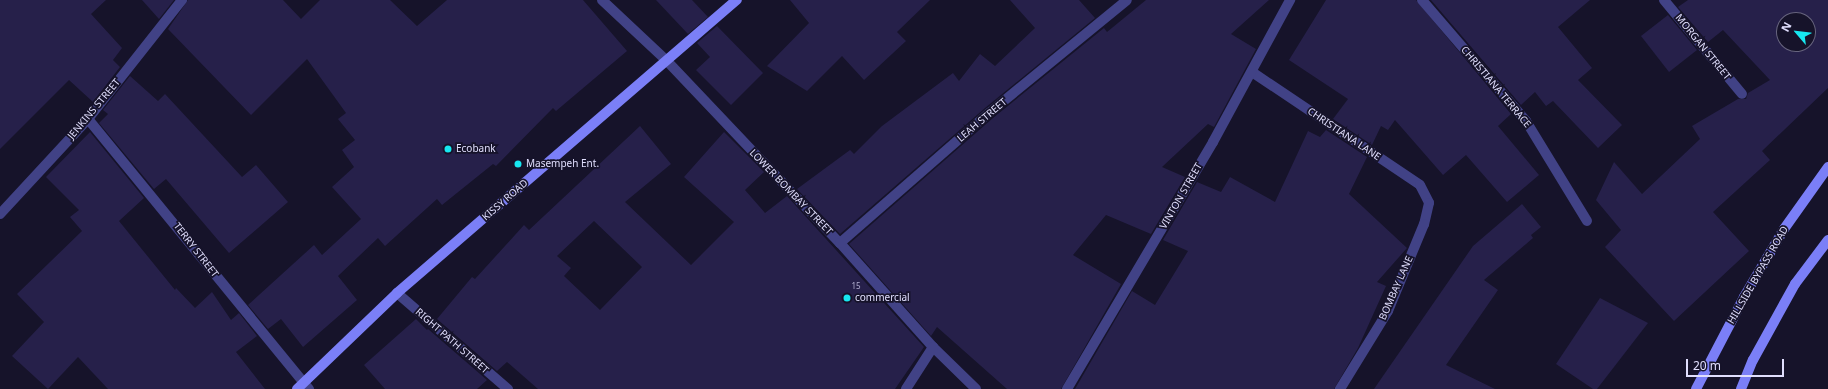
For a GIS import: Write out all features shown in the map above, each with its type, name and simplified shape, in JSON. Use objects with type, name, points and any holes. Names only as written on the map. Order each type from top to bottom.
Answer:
[{"type":"main road","name":"KISSY ROAD","points":[[303,387],[397,293],[737,0]]},
{"type":"main road","name":"HILLSIDE BYPASS ROAD","points":[[1696,389],[1744,297],[1784,229],[1828,167]]},
{"type":"main road","points":[[1741,389],[1753,360],[1794,284],[1828,240]]},
{"type":"street","name":"JENKINS STREET","points":[[0,214],[88,119],[182,0]]},
{"type":"street","name":"LOWER BOMBAY STREET","points":[[602,0],[667,61],[840,243],[933,347],[976,389]]},
{"type":"street","name":"LEAH STREET","points":[[840,243],[989,113],[1127,0]]},
{"type":"street","name":"VINTON STREET","points":[[1067,389],[1252,72],[1290,0]]},
{"type":"street","name":"CHRISTIANA TERRACE","points":[[1422,0],[1526,121],[1587,221]]},
{"type":"street","name":"MORGAN STREET","points":[[1664,0],[1742,94]]},
{"type":"street","name":"CHRISTIANA LANE","points":[[1252,72],[1420,186],[1429,203]]},
{"type":"street","name":"TERRY STREET","points":[[88,119],[303,387]]},
{"type":"street","name":"BOMBAY LANE","points":[[1340,389],[1388,311],[1424,224],[1429,203]]},
{"type":"street","name":"RIGHT PATH STREET","points":[[397,293],[508,389]]},
{"type":"street","points":[[906,389],[933,347]]},
{"type":"building","points":[[0,0],[106,0],[91,14],[122,48],[113,60],[120,67],[93,102],[69,80],[0,149]]},
{"type":"building","points":[[142,0],[174,0],[159,19]]},
{"type":"building","points":[[188,0],[283,0],[301,19],[320,0],[390,0],[417,26],[447,0],[583,0],[627,51],[556,111],[553,108],[496,166],[493,164],[442,205],[437,199],[385,246],[378,238],[338,276],[357,300],[303,347],[281,319],[268,329],[248,305],[314,245],[322,255],[361,219],[332,187],[354,167],[342,150],[355,140],[338,119],[346,113],[307,59],[251,115],[168,29]]},
{"type":"building","points":[[656,0],[692,0],[708,17],[688,34]]},
{"type":"building","points":[[790,0],[930,0],[897,32],[906,41],[864,80],[842,56],[807,91],[767,66],[809,23]]},
{"type":"building","points":[[1010,0],[1079,0],[1095,18],[985,108],[840,234],[797,189],[850,150],[854,154],[882,126],[953,73],[959,81],[980,54],[995,66],[1035,28]]},
{"type":"building","points":[[1146,0],[1269,0],[1231,34],[1256,49],[1214,127],[1208,124],[1162,167],[1185,177],[1151,234],[1106,215],[1073,255],[1121,284],[1061,389],[1007,389],[937,327],[931,336],[849,244],[993,118],[1104,28],[1107,32]]},
{"type":"building","points":[[1326,0],[1416,0],[1511,114],[1498,126],[1539,175],[1507,202],[1466,155],[1443,175],[1395,120],[1388,130],[1381,126],[1372,145],[1333,119],[1348,99],[1289,60]]},
{"type":"building","points":[[1431,0],[1590,0],[1558,27],[1592,68],[1578,80],[1622,125],[1598,148],[1553,101],[1546,106],[1535,92],[1521,105]]},
{"type":"building","points":[[1688,0],[1828,0],[1828,88],[1762,151],[1770,160],[1713,212],[1749,251],[1674,321],[1605,247],[1621,230],[1596,200],[1614,162],[1642,194],[1700,139],[1692,126],[1738,99],[1746,99],[1748,93],[1770,80],[1723,30],[1708,42],[1678,7]]},
{"type":"building","points":[[1668,15],[1697,50],[1669,72],[1641,36]]},
{"type":"building","points":[[717,26],[763,73],[731,105],[696,70],[710,57],[697,43]]},
{"type":"building","points":[[130,76],[158,101],[165,94],[242,177],[256,165],[288,202],[229,253],[166,179],[154,189],[99,123],[108,114],[103,110]]},
{"type":"building","points":[[640,126],[671,164],[625,202],[691,265],[734,222],[684,177],[724,132],[764,172],[745,190],[765,213],[787,196],[924,347],[895,389],[538,389],[507,362],[497,371],[437,319],[472,277],[475,279],[524,225],[529,230]],"holes":[[[594,221],[642,267],[600,310],[564,276],[571,268],[557,256]]]},
{"type":"building","points":[[1326,130],[1367,157],[1349,194],[1407,248],[1377,282],[1386,286],[1358,348],[1334,389],[1075,389],[1132,291],[1155,305],[1188,251],[1163,240],[1197,182],[1221,192],[1230,177],[1275,202],[1308,131],[1320,137]]},
{"type":"building","points":[[90,132],[144,198],[119,221],[175,290],[176,288],[195,308],[212,292],[231,320],[239,313],[257,336],[236,352],[265,389],[108,389],[78,357],[48,389],[12,356],[44,322],[17,294],[82,231],[70,217],[79,210],[46,177]]},
{"type":"building","points":[[1522,204],[1541,227],[1531,235],[1533,238],[1484,280],[1498,290],[1446,365],[1495,389],[1374,389],[1473,246]]},
{"type":"building","points":[[1600,298],[1648,323],[1597,389],[1593,389],[1556,364]]},
{"type":"building","points":[[416,319],[487,380],[477,389],[385,389],[364,365]]},
{"type":"place","name":"Ecobank","points":[[448,149]]},
{"type":"place","name":"Masempeh Ent.","points":[[518,164]]},
{"type":"place","name":"commercial","points":[[847,298]]}]
